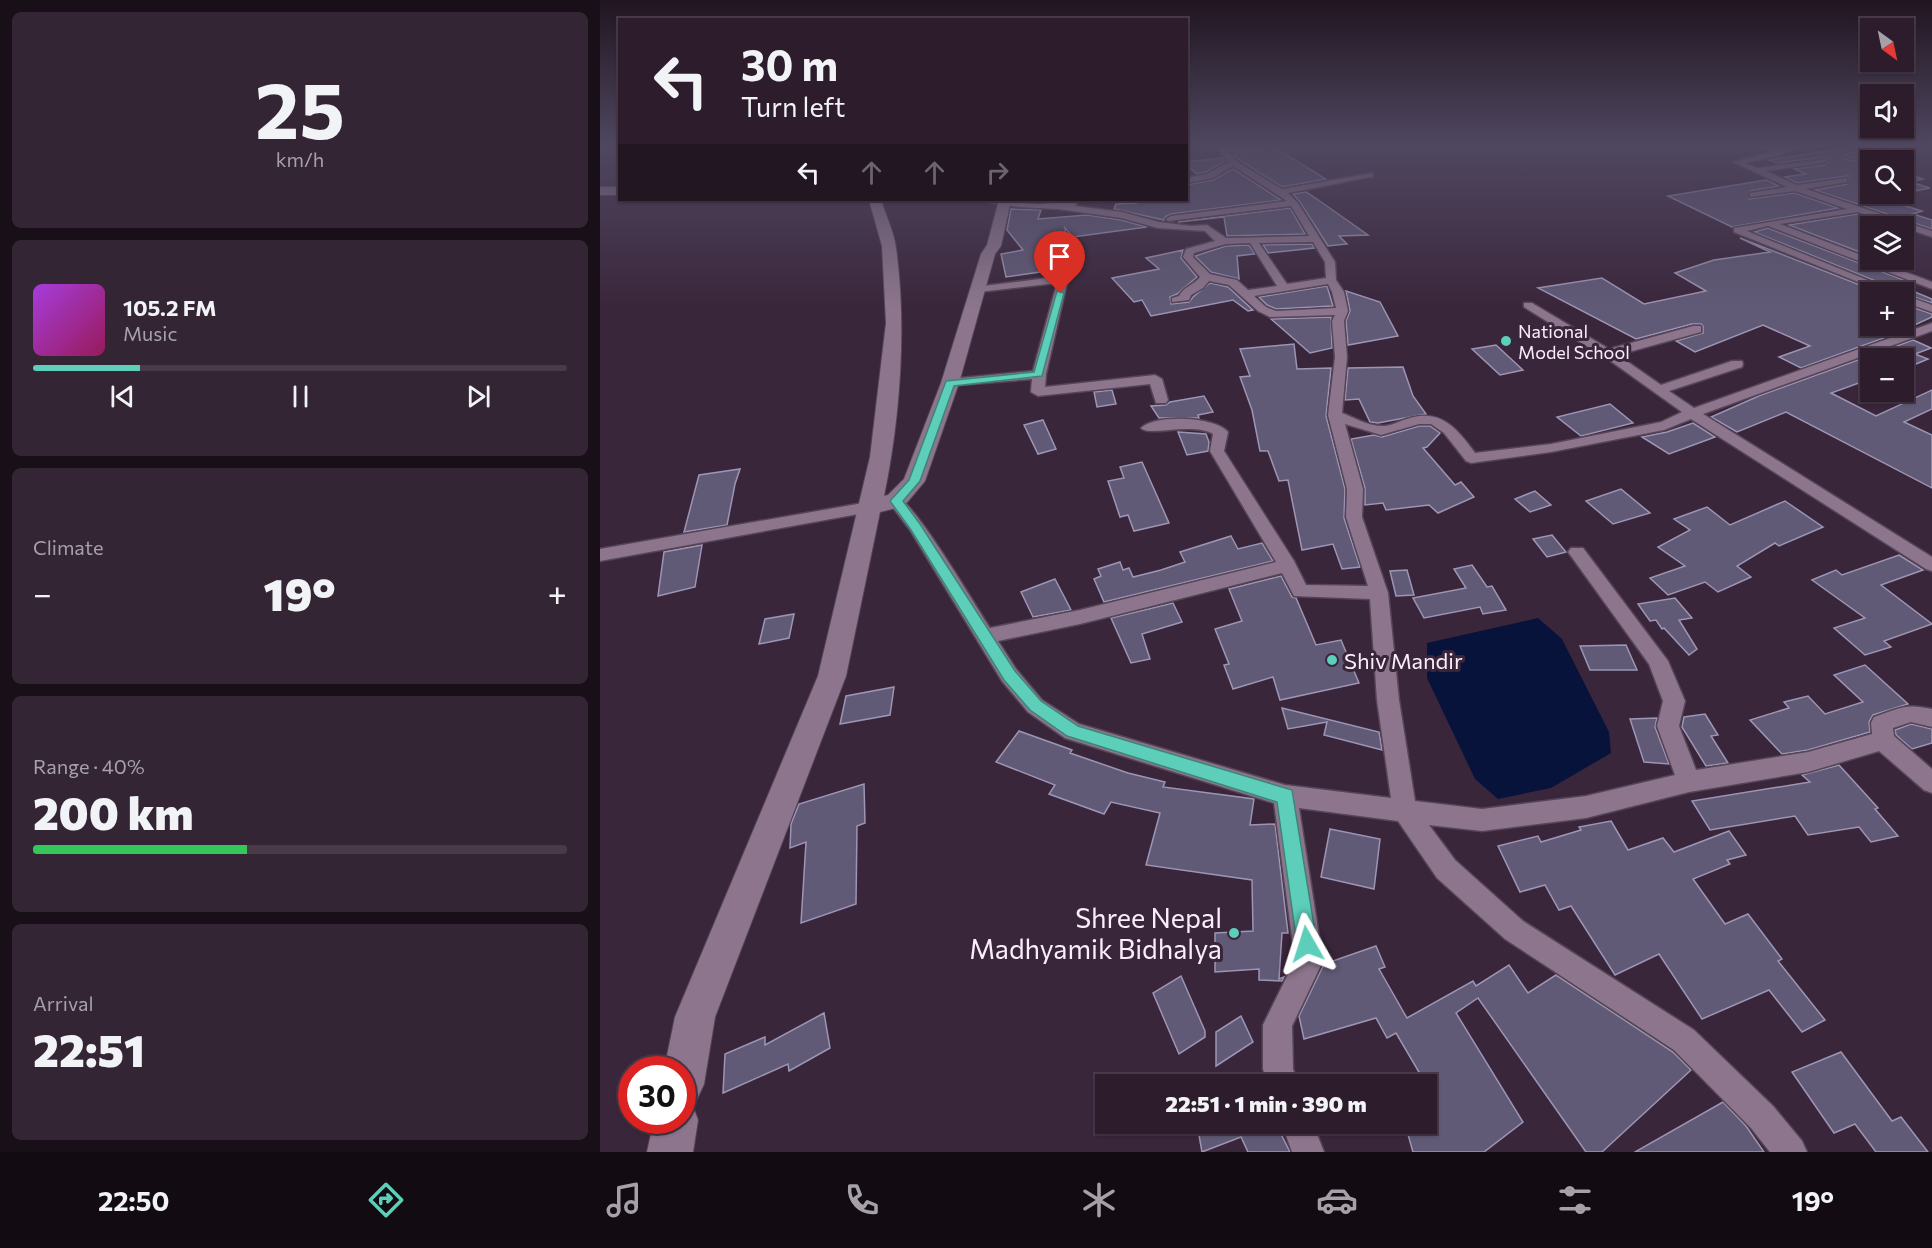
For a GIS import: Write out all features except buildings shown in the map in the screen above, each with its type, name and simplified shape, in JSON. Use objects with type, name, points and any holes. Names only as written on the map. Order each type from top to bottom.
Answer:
[{"type":"street","points":[[1290,200],[1330,262],[1331,280],[1338,292],[1342,311],[1338,321],[1341,357],[1335,415],[1355,489],[1354,517],[1379,593],[1388,700],[1404,809],[1446,869],[1514,930],[1684,1040],[1762,1117],[1791,1152]]},
{"type":"street","points":[[1832,200],[1932,234]]},
{"type":"street","points":[[687,1056],[695,1017],[832,676],[881,457],[894,323],[889,246],[875,201]]},
{"type":"street","points":[[1061,207],[1091,201]]},
{"type":"street","points":[[600,555],[896,501],[915,481],[950,383],[988,254],[994,246],[1003,218],[1004,202],[1122,215],[1143,222],[1191,229],[1207,228],[1217,238],[1225,241]]},
{"type":"street","points":[[1143,222],[1294,203]]},
{"type":"street","points":[[1859,209],[1737,230],[1866,282]]},
{"type":"street","points":[[1769,223],[1932,286]]},
{"type":"street","points":[[1316,239],[1225,241],[1190,250],[1188,257],[1206,277],[1233,282],[1274,315],[1342,311]]},
{"type":"street","points":[[1253,241],[1283,287]]},
{"type":"street","points":[[1176,300],[1185,298],[1185,294],[1198,286],[1206,277]]},
{"type":"street","points":[[979,288],[1063,279],[1039,374],[1038,392],[1155,379],[1161,400]]},
{"type":"street","points":[[1246,294],[1331,280]]},
{"type":"street","points":[[1914,302],[1932,309]]},
{"type":"street","points":[[1527,305],[1607,354],[1692,413],[1932,565]]},
{"type":"street","points":[[1335,415],[1381,430],[1419,420],[1435,419],[1446,426],[1471,458],[1551,448],[1664,426],[1692,413],[1789,380],[1859,351],[1932,327]]},
{"type":"street","points":[[1607,354],[1697,329]]},
{"type":"street","points":[[1658,390],[1737,364]]},
{"type":"street","points":[[950,383],[1039,374]]},
{"type":"street","points":[[1148,428],[1180,423],[1200,423],[1221,432],[1217,451],[1288,565],[1300,591],[1379,593]]},
{"type":"street","points":[[896,501],[916,527],[1009,675],[1035,706],[1073,731],[1285,796],[1482,820],[1586,807],[1689,782],[1808,762],[1883,740]]},
{"type":"street","points":[[1577,552],[1658,661],[1674,701],[1668,726],[1689,782]]},
{"type":"street","points":[[984,637],[1080,617],[1288,565]]},
{"type":"street","points":[[1932,718],[1911,713],[1882,723],[1883,740],[1932,783]]},
{"type":"street","points":[[1279,1074],[1277,1025],[1309,961],[1285,796]]},
{"type":"street","points":[[670,1152],[673,1134]]},
{"type":"street","points":[[1302,1134],[1308,1152]]},
{"type":"water","points":[[1538,618],[1562,639],[1609,732],[1611,753],[1551,788],[1498,799],[1475,779],[1427,678],[1427,643]]},
{"type":"place","name":"National Model School","points":[[1506,341]]},
{"type":"place","name":"Shiv Mandir","points":[[1332,660]]},
{"type":"place","name":"Shree Nepal Madhyamik Bidhalya","points":[[1234,933]]},
{"type":"route","points":[[1060,293],[1039,374],[950,383],[915,481],[896,501],[916,527],[1009,675],[1035,706],[1073,731],[1285,796],[1304,910],[1307,944]]}]
